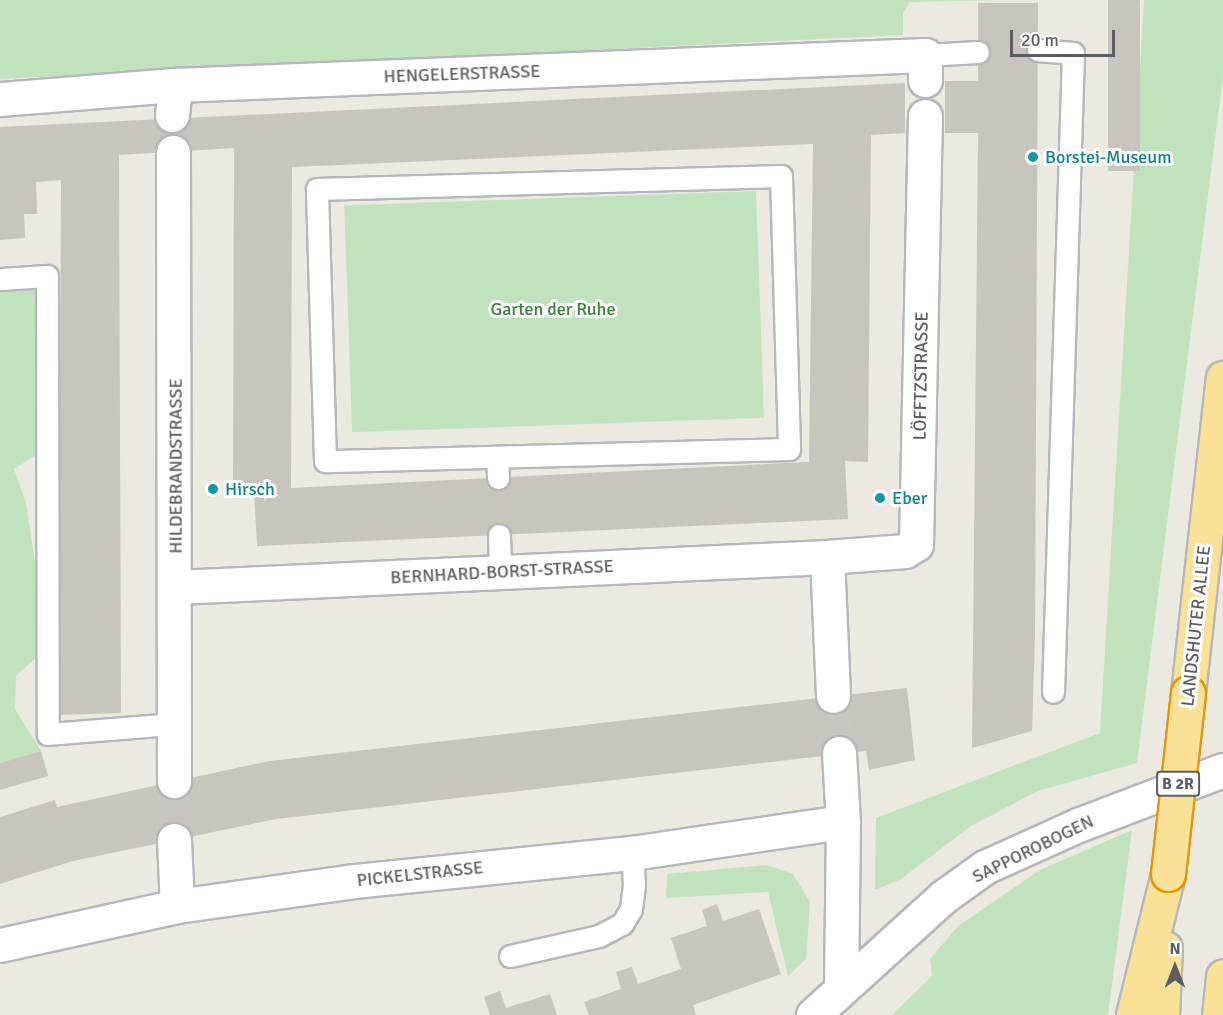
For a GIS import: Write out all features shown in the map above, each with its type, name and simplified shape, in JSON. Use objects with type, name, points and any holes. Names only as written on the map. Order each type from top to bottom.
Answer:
[{"type":"highway","name":"LANDSHUTER ALLEE","points":[[1168,874],[1223,378]]},
{"type":"highway","points":[[1133,1015],[1168,874]]},
{"type":"highway","name":"B 2R","points":[[1161,1015],[1168,874]]},
{"type":"highway","points":[[1219,1015],[1223,976]]},
{"type":"street","name":"HENGELERSTRASSE","points":[[0,99],[173,100],[925,67]]},
{"type":"street","name":"LÖFFTZSTRASSE","points":[[827,557],[905,551],[916,544],[919,533],[924,116]]},
{"type":"street","name":"HILDEBRANDSTRASSE","points":[[173,152],[176,587],[174,781]]},
{"type":"street","name":"BERNHARD-BORST-STRASSE","points":[[176,587],[827,557]]},
{"type":"street","points":[[827,557],[833,696]]},
{"type":"street","points":[[839,753],[843,822],[841,986]]},
{"type":"street","name":"SAPPOROBOGEN","points":[[813,1015],[841,986],[943,897],[985,867],[1078,825],[1223,770]]},
{"type":"street","name":"PICKELSTRASSE","points":[[0,945],[177,906],[355,881],[632,853],[843,822]]},
{"type":"street","points":[[174,840],[177,906]]},
{"type":"lane","points":[[1038,50],[1073,53],[1053,692]]},
{"type":"lane","points":[[925,67],[978,52]]},
{"type":"lane","points":[[781,176],[789,449],[497,467],[325,461],[317,189],[781,176]]},
{"type":"lane","points":[[0,279],[47,276],[48,734],[173,724]]},
{"type":"lane","points":[[499,535],[500,572]]},
{"type":"lane","points":[[510,956],[599,936],[622,924],[633,897],[632,853]]},
{"type":"green space","points":[[0,0],[1002,0],[910,2],[903,13],[903,35],[0,79]]},
{"type":"green space","points":[[1144,0],[1223,0],[1223,75],[1137,763],[1038,791],[971,826],[901,879],[875,890],[876,818],[1100,733]]},
{"type":"green space","name":"Garten der Ruhe","points":[[756,191],[764,418],[352,432],[344,205]]},
{"type":"green space","points":[[47,276],[41,452],[14,469],[26,503],[48,647],[16,676],[15,709],[41,751],[0,763],[0,279]]},
{"type":"green space","points":[[1132,830],[1108,1015],[892,1015],[932,976],[930,959],[958,926],[1040,870]]},
{"type":"green space","points":[[767,865],[793,874],[810,902],[806,959],[788,976],[768,892],[666,898],[667,874]]},
{"type":"building","points":[[1108,0],[1140,0],[1140,171],[1108,171]]},
{"type":"building","points":[[978,3],[1038,3],[1035,636],[1032,731],[972,748],[978,133],[945,133],[945,81],[978,81]]},
{"type":"building","points":[[905,83],[905,133],[871,135],[868,462],[845,461],[848,519],[257,546],[254,489],[233,489],[234,148],[119,155],[121,713],[59,715],[61,180],[36,182],[37,214],[24,214],[25,238],[0,240],[0,127]],"holes":[[[813,144],[809,462],[291,488],[292,167]]]},
{"type":"building","points":[[907,688],[915,760],[869,770],[866,751],[276,819],[73,861],[0,884],[0,817],[55,800],[57,807],[269,761]]},
{"type":"building","points":[[41,751],[48,776],[0,790],[0,763]]},
{"type":"building","points":[[717,904],[723,921],[759,909],[781,974],[693,1005],[696,1015],[589,1015],[584,1002],[621,989],[616,972],[632,967],[638,984],[681,969],[671,938],[707,926],[702,910]]},
{"type":"building","points":[[500,991],[506,1008],[550,994],[557,1015],[490,1015],[484,997]]},
{"type":"tunnel","points":[[833,696],[839,753]]},
{"type":"tunnel","points":[[174,781],[174,840]]},
{"type":"place","name":"Borstei-Museum","points":[[1033,157]]},
{"type":"place","name":"Hirsch","points":[[213,489]]},
{"type":"place","name":"Eber","points":[[880,498]]}]
